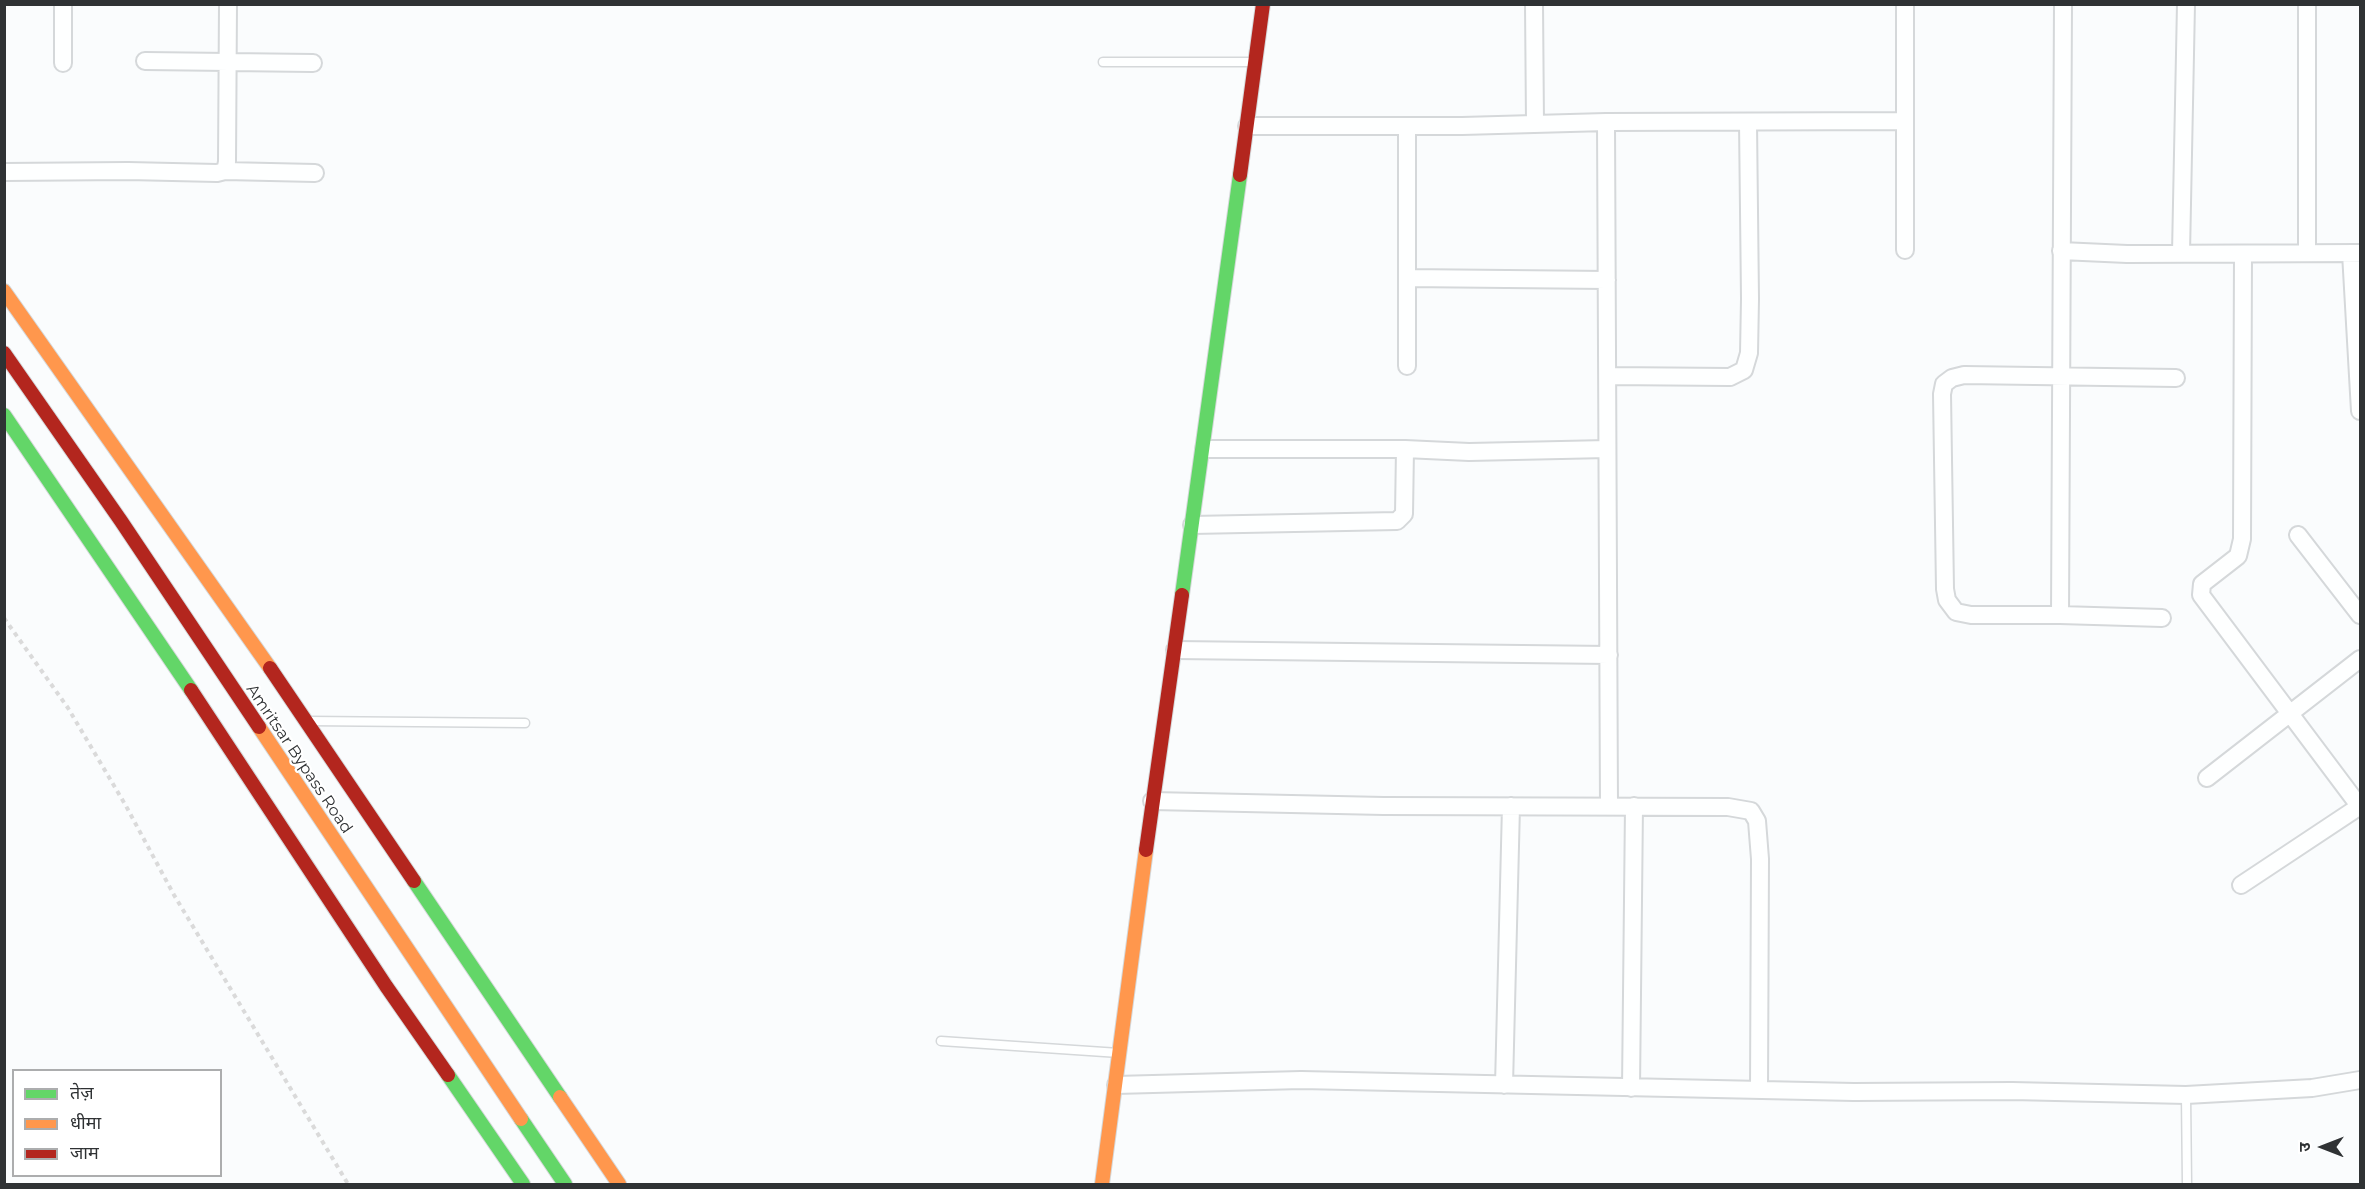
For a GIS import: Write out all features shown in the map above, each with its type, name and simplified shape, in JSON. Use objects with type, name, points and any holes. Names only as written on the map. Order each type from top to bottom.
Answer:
[{"type":"main road","points":[[1102,1185],[1152,801],[1204,448],[1263,4]]},
{"type":"main road","points":[[4,291],[304,720],[620,1185]]},
{"type":"main road","name":"Amritsar Bypass Road","points":[[4,353],[121,521],[565,1185]]},
{"type":"main road","points":[[4,415],[165,651],[386,986],[523,1185]]},
{"type":"street","points":[[63,4],[63,63]]},
{"type":"street","points":[[225,171],[227,162],[228,4]]},
{"type":"street","points":[[1534,4],[1536,124]]},
{"type":"street","points":[[1905,4],[1905,250]]},
{"type":"street","points":[[2060,615],[2063,4]]},
{"type":"street","points":[[2181,253],[2186,4]]},
{"type":"street","points":[[2307,4],[2307,252]]},
{"type":"street","points":[[145,61],[313,63]]},
{"type":"street","points":[[1247,126],[1905,121]]},
{"type":"street","points":[[1606,122],[1610,806]]},
{"type":"street","points":[[1608,376],[1730,376],[1744,370],[1749,353],[1748,122]]},
{"type":"street","points":[[1407,126],[1407,366]]},
{"type":"street","points":[[4,172],[315,173]]},
{"type":"street","points":[[2061,251],[2127,254],[2356,253],[2361,411]]},
{"type":"street","points":[[2241,885],[2360,806],[2201,595],[2202,584],[2238,556],[2242,539],[2243,254]]},
{"type":"street","points":[[1407,279],[1607,280]]},
{"type":"street","points":[[2162,618],[1971,615],[1956,612],[1950,605],[1945,589],[1942,394],[1944,384],[1952,378],[1964,375],[2175,378]]},
{"type":"street","points":[[1204,448],[1405,449],[1469,452],[1607,449]]},
{"type":"street","points":[[1192,525],[1397,521],[1404,514],[1405,449]]},
{"type":"street","points":[[2298,535],[2361,615]]},
{"type":"street","points":[[1175,650],[1610,655]]},
{"type":"street","points":[[2206,778],[2290,711],[2361,659]]},
{"type":"street","points":[[1152,801],[1384,806],[1728,807],[1743,809],[1755,814],[1760,859],[1759,1089]]},
{"type":"street","points":[[1504,1085],[1511,806]]},
{"type":"street","points":[[1631,1088],[1634,806]]},
{"type":"street","points":[[1116,1084],[1301,1080],[1631,1088],[2186,1095],[2312,1088],[2361,1080]]},
{"type":"lane","points":[[1103,62],[1256,62]]},
{"type":"lane","points":[[304,720],[525,723]]},
{"type":"lane","points":[[941,1041],[1120,1053]]},
{"type":"lane","points":[[2186,1095],[2187,1185]]},
{"type":"path","points":[[4,618],[68,708],[126,806],[174,895],[348,1185]]},
{"type":"traffic: fast","points":[[1182,595],[1240,175]]},
{"type":"traffic: fast","points":[[4,415],[191,690]]},
{"type":"traffic: fast","points":[[414,881],[560,1097]]},
{"type":"traffic: fast","points":[[448,1075],[523,1184]]},
{"type":"traffic: fast","points":[[521,1119],[565,1184]]},
{"type":"traffic: slow","points":[[4,291],[270,668]]},
{"type":"traffic: slow","points":[[259,727],[521,1119]]},
{"type":"traffic: slow","points":[[1102,1184],[1146,850]]},
{"type":"traffic: slow","points":[[560,1097],[619,1184]]},
{"type":"traffic: jam","points":[[1240,175],[1263,4]]},
{"type":"traffic: jam","points":[[4,353],[121,521],[259,727]]},
{"type":"traffic: jam","points":[[1146,850],[1182,595]]},
{"type":"traffic: jam","points":[[270,668],[414,881]]},
{"type":"traffic: jam","points":[[191,690],[386,986],[448,1075]]}]
